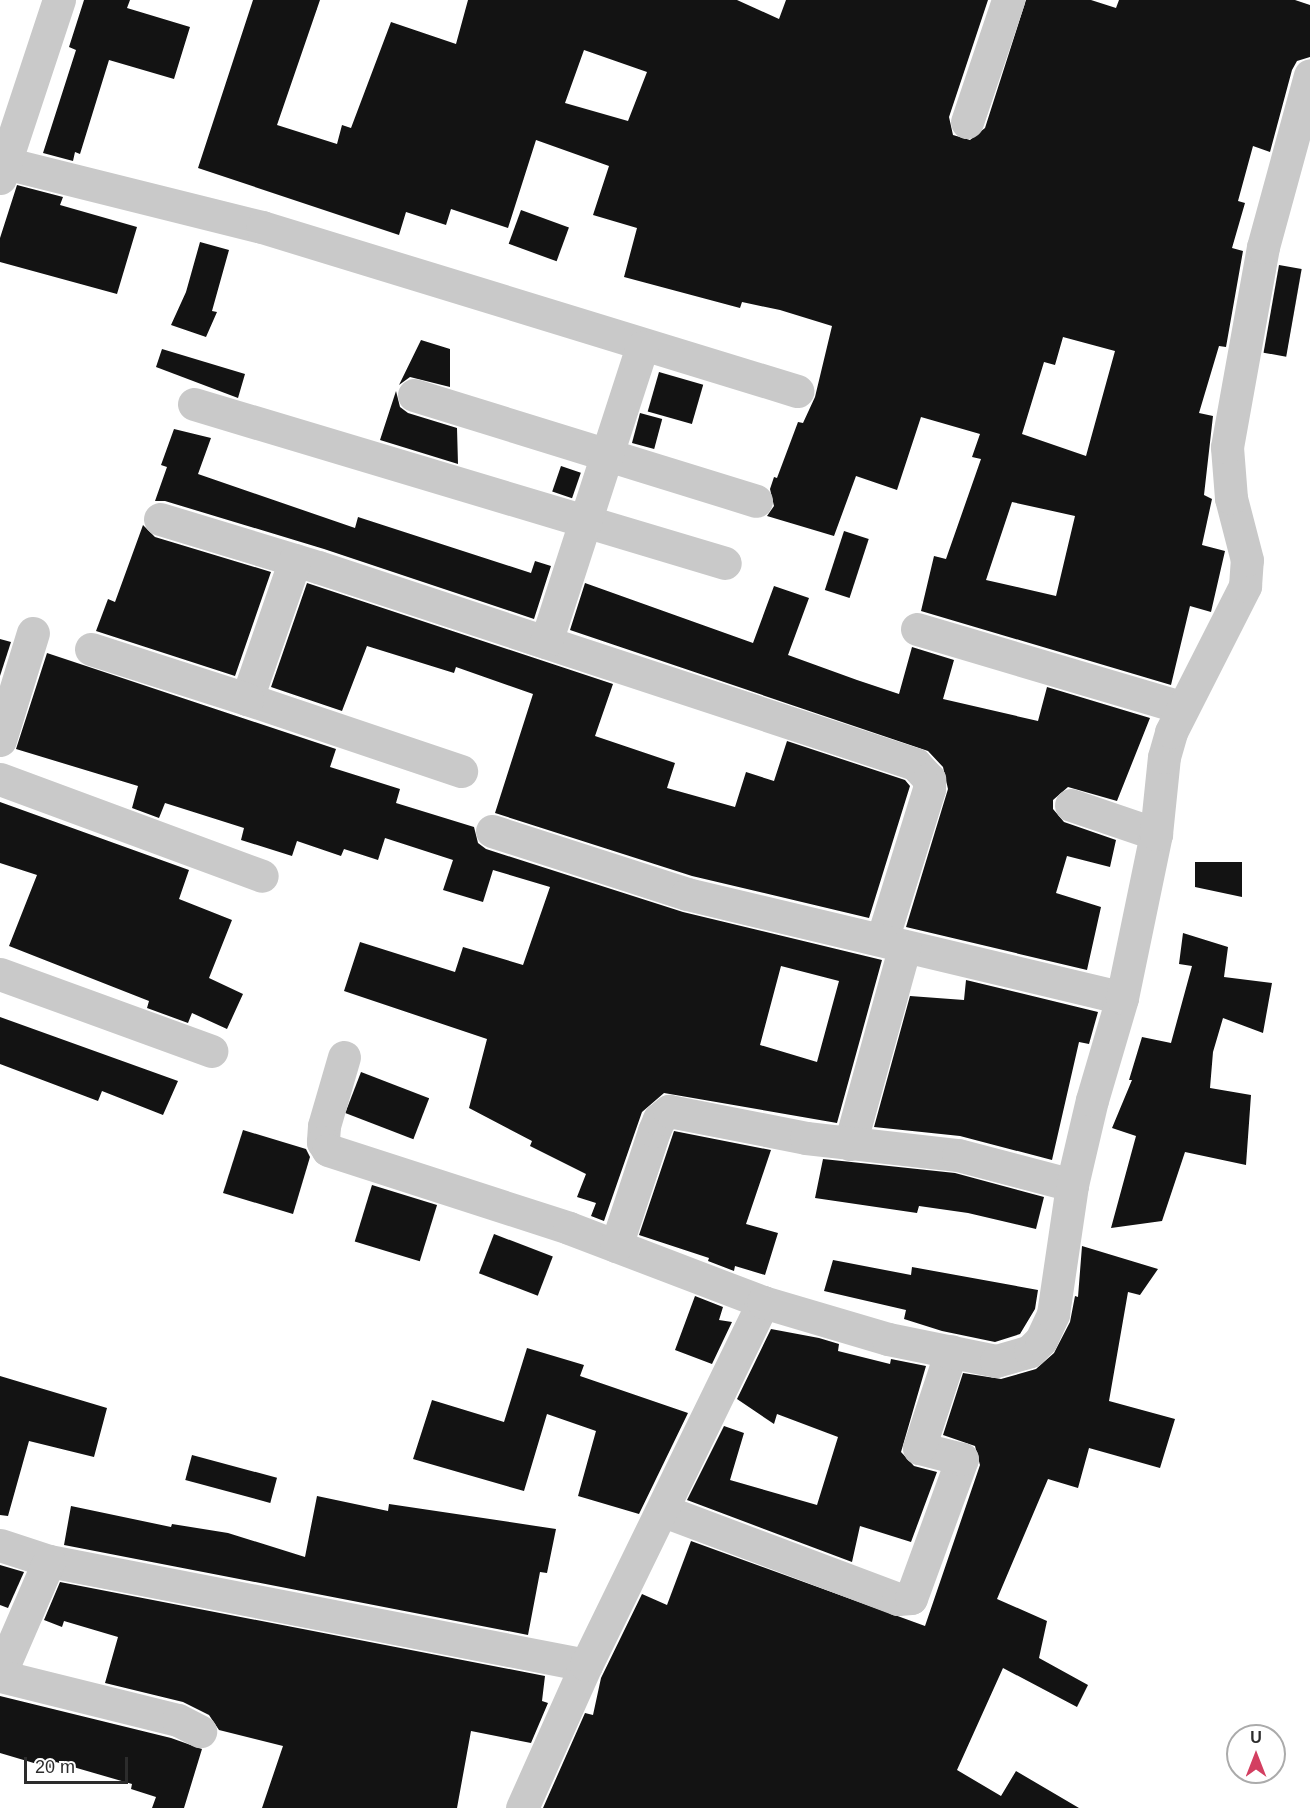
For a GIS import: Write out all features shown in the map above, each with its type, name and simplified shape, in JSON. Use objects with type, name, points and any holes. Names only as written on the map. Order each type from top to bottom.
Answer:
[{"type":"street","points":[[59,0],[3,170],[262,227],[642,347],[649,345],[796,391]]},
{"type":"street","points":[[967,123],[1008,0]]},
{"type":"street","points":[[344,1057],[324,1125],[323,1142],[328,1150],[616,1246],[816,1320],[996,1360],[1030,1351],[1041,1340],[1053,1314],[1072,1185],[1122,998],[1156,834],[1162,767],[1170,732],[1245,586],[1247,560],[1231,498],[1227,447],[1263,248],[1310,75]]},
{"type":"street","points":[[546,642],[642,347]]},
{"type":"street","points":[[414,395],[608,453],[756,501]]},
{"type":"street","points":[[194,405],[725,563]]},
{"type":"street","points":[[160,519],[296,560],[546,642],[923,770],[929,789],[850,1144]]},
{"type":"street","points":[[247,699],[296,560]]},
{"type":"street","points":[[917,629],[1183,708]]},
{"type":"street","points":[[0,740],[33,633]]},
{"type":"street","points":[[91,649],[461,771]]},
{"type":"street","points":[[0,778],[262,876]]},
{"type":"street","points":[[1071,805],[1156,834]]},
{"type":"street","points":[[492,831],[687,894],[1122,998]]},
{"type":"street","points":[[0,974],[211,1051]]},
{"type":"street","points":[[616,1246],[654,1131],[659,1119],[669,1111],[850,1144],[958,1155],[1072,1185]]},
{"type":"street","points":[[522,1808],[586,1665],[664,1511],[763,1302]]},
{"type":"street","points":[[664,1511],[898,1599],[911,1598],[962,1459],[919,1448],[951,1351]]},
{"type":"street","points":[[0,1545],[49,1561],[586,1665]]},
{"type":"street","points":[[49,1561],[0,1675],[178,1720],[200,1731]]},
{"type":"building","points":[[84,0],[130,0],[127,8],[190,27],[174,79],[109,60],[80,154],[75,152],[73,161],[43,153],[76,50],[69,47]]},
{"type":"building","points":[[253,0],[320,0],[277,125],[337,144],[342,125],[351,128],[391,22],[456,44],[468,0],[737,0],[779,19],[786,0],[988,0],[949,117],[953,135],[970,140],[985,128],[1026,0],[1091,0],[1116,8],[1119,0],[1295,0],[1310,5],[1310,57],[1297,61],[1292,70],[1270,152],[1253,146],[1238,201],[1245,203],[1232,248],[1243,251],[1226,347],[1219,346],[1199,413],[1213,416],[1204,495],[1212,499],[1202,545],[1225,551],[1211,612],[1190,606],[1171,685],[921,611],[934,556],[946,559],[981,459],[972,457],[980,434],[921,417],[897,490],[856,476],[834,536],[767,516],[774,506],[770,489],[774,477],[777,478],[798,422],[803,423],[815,397],[832,326],[780,310],[742,302],[740,308],[624,277],[637,228],[593,215],[609,166],[536,140],[508,228],[451,209],[446,225],[406,212],[399,235],[198,168]],"holes":[[[584,50],[647,72],[628,121],[565,103]],[[1063,337],[1115,351],[1086,456],[1022,434],[1044,362],[1055,365]],[[1012,502],[1075,516],[1056,596],[986,580]]]},
{"type":"building","points":[[17,185],[63,197],[60,205],[137,227],[117,294],[0,262],[0,238]]},
{"type":"building","points":[[521,210],[569,227],[557,261],[509,244]]},
{"type":"building","points":[[200,242],[229,250],[212,311],[217,312],[206,337],[171,325],[186,292]]},
{"type":"building","points":[[1279,265],[1302,269],[1286,357],[1264,353]]},
{"type":"building","points":[[421,340],[450,349],[450,387],[410,377],[399,385]]},
{"type":"building","points":[[162,349],[245,374],[238,398],[156,367]]},
{"type":"building","points":[[659,372],[703,385],[692,424],[648,411]]},
{"type":"building","points":[[396,391],[400,407],[408,413],[457,428],[458,464],[380,440]]},
{"type":"building","points":[[640,413],[662,419],[654,449],[632,443]]},
{"type":"building","points":[[174,429],[211,438],[198,474],[355,528],[358,517],[531,573],[535,561],[551,566],[534,619],[324,549],[165,501],[155,501],[167,467],[161,465]]},
{"type":"building","points":[[561,466],[581,473],[572,498],[552,492]]},
{"type":"building","points":[[143,525],[155,537],[271,572],[235,676],[96,631],[108,599],[115,602]]},
{"type":"building","points":[[844,531],[869,539],[850,598],[825,590]]},
{"type":"building","points":[[307,583],[613,684],[595,736],[675,763],[667,788],[735,807],[746,772],[774,781],[787,741],[905,780],[910,786],[869,918],[692,876],[495,813],[533,694],[456,667],[454,673],[367,646],[342,711],[271,687]]},
{"type":"building","points":[[585,583],[753,643],[774,586],[809,598],[788,655],[857,680],[899,694],[912,647],[954,660],[943,699],[1038,721],[1047,687],[1150,718],[1117,801],[1068,787],[1053,800],[1053,809],[1064,822],[1116,840],[1110,867],[1067,856],[1056,893],[1101,907],[1087,970],[906,927],[948,789],[943,767],[928,751],[570,630]]},
{"type":"building","points":[[0,639],[11,642],[0,676]]},
{"type":"building","points":[[47,653],[336,749],[330,767],[400,789],[396,803],[474,827],[478,843],[486,849],[683,912],[882,960],[837,1123],[664,1093],[642,1112],[604,1221],[591,1216],[596,1203],[577,1197],[586,1174],[530,1146],[532,1141],[469,1108],[487,1039],[344,991],[360,942],[455,972],[463,947],[523,965],[550,887],[493,870],[483,902],[443,890],[453,860],[385,838],[378,860],[344,849],[341,856],[297,841],[292,856],[241,840],[244,828],[165,803],[159,818],[132,808],[138,786],[16,749]],"holes":[[[781,966],[839,981],[817,1062],[760,1045]]]},
{"type":"building","points":[[0,802],[189,870],[179,899],[232,920],[209,978],[243,994],[227,1029],[192,1013],[188,1023],[147,1008],[149,1001],[9,946],[37,875],[0,863]]},
{"type":"building","points":[[1195,862],[1242,862],[1242,897],[1195,887]]},
{"type":"building","points":[[1183,933],[1228,947],[1224,977],[1272,983],[1263,1033],[1223,1018],[1213,1052],[1210,1088],[1251,1095],[1246,1165],[1185,1152],[1162,1221],[1111,1228],[1136,1136],[1112,1128],[1132,1080],[1129,1080],[1142,1037],[1171,1043],[1192,966],[1179,964]]},
{"type":"building","points":[[966,980],[1098,1012],[1089,1044],[1079,1042],[1052,1160],[960,1136],[874,1127],[910,996],[964,1000]]},
{"type":"building","points":[[0,1017],[178,1081],[163,1115],[102,1091],[98,1101],[0,1064]]},
{"type":"building","points":[[361,1072],[429,1098],[413,1139],[345,1113]]},
{"type":"building","points":[[243,1130],[306,1149],[310,1157],[293,1214],[223,1193]]},
{"type":"building","points":[[674,1131],[771,1150],[746,1224],[778,1233],[765,1275],[735,1266],[734,1271],[708,1261],[709,1258],[639,1235]]},
{"type":"building","points":[[823,1159],[955,1173],[1044,1197],[1036,1229],[968,1213],[919,1206],[917,1213],[815,1198]]},
{"type":"building","points":[[372,1185],[437,1205],[420,1261],[355,1241]]},
{"type":"building","points":[[494,1234],[553,1257],[538,1296],[479,1273]]},
{"type":"building","points":[[1082,1246],[1158,1269],[1140,1295],[1128,1292],[1109,1401],[1175,1419],[1160,1468],[1089,1448],[1078,1488],[1048,1479],[997,1599],[1047,1621],[1039,1658],[1088,1685],[1077,1707],[1003,1668],[957,1770],[1001,1796],[1016,1771],[1079,1808],[543,1808],[585,1713],[593,1715],[601,1678],[642,1594],[667,1605],[691,1541],[925,1626],[980,1465],[975,1446],[943,1435],[963,1373],[1001,1379],[1036,1369],[1054,1353],[1070,1322],[1075,1296],[1078,1297]]},
{"type":"building","points":[[833,1260],[911,1275],[912,1267],[1038,1290],[1035,1309],[1020,1334],[995,1342],[942,1331],[904,1319],[906,1310],[824,1291]]},
{"type":"building","points":[[695,1296],[723,1307],[719,1320],[732,1322],[712,1364],[675,1350]]},
{"type":"building","points":[[771,1329],[819,1338],[839,1344],[838,1351],[890,1364],[891,1359],[926,1366],[901,1452],[914,1466],[937,1472],[911,1542],[860,1526],[852,1562],[687,1500],[724,1426],[744,1433],[730,1480],[817,1505],[838,1437],[777,1414],[774,1424],[737,1399]]},
{"type":"building","points":[[527,1348],[584,1365],[580,1376],[688,1413],[639,1514],[578,1496],[596,1431],[547,1414],[524,1491],[413,1459],[432,1400],[504,1422]]},
{"type":"building","points":[[0,1376],[107,1408],[94,1457],[29,1441],[8,1516],[0,1515]]},
{"type":"building","points":[[192,1455],[277,1478],[270,1503],[185,1480]]},
{"type":"building","points":[[317,1496],[388,1511],[389,1504],[556,1529],[547,1573],[540,1572],[528,1635],[64,1545],[71,1506],[171,1527],[172,1524],[228,1533],[305,1557]]},
{"type":"building","points":[[0,1565],[24,1572],[8,1608],[0,1605]]},
{"type":"building","points":[[60,1582],[545,1676],[542,1701],[548,1703],[531,1743],[471,1731],[457,1808],[262,1808],[283,1746],[219,1730],[209,1715],[183,1702],[105,1683],[118,1637],[64,1621],[62,1627],[44,1620]]},
{"type":"building","points":[[0,1696],[171,1738],[202,1749],[184,1808],[152,1808],[156,1797],[131,1789],[132,1784],[56,1762],[54,1769],[0,1753]]}]
